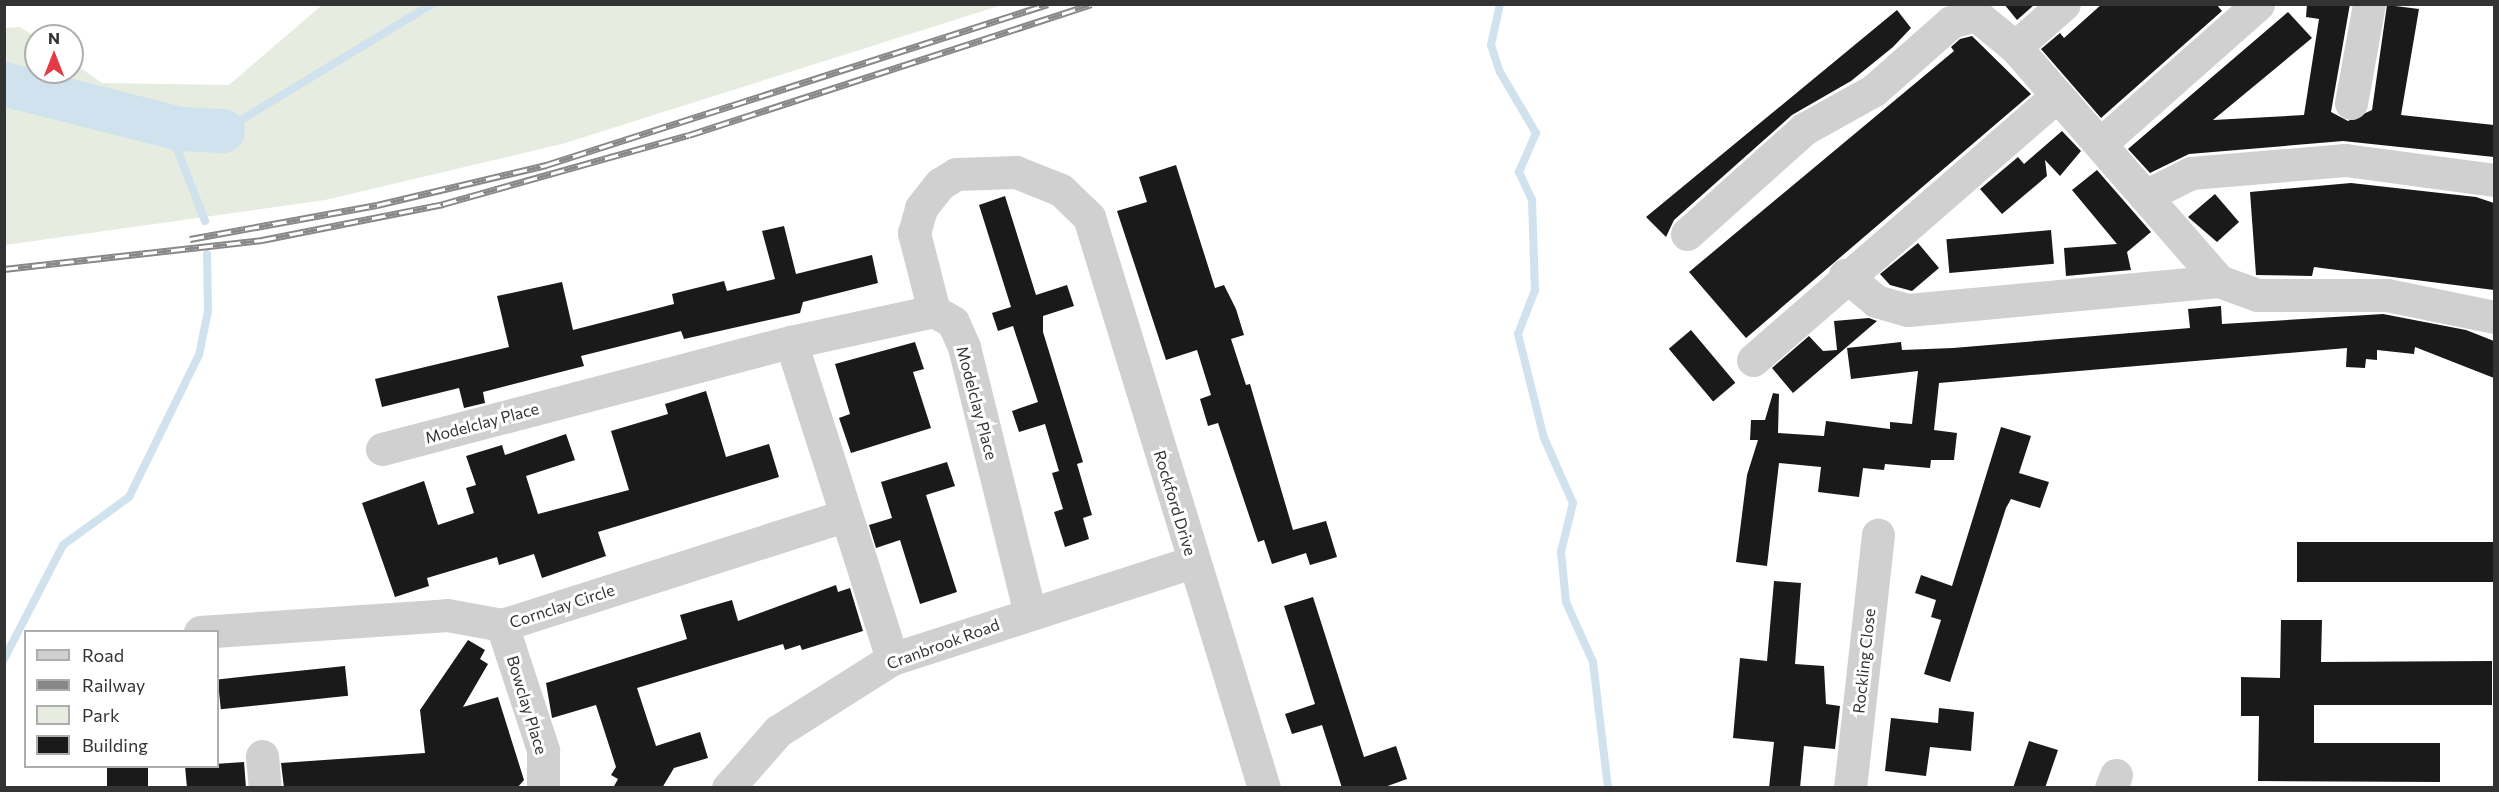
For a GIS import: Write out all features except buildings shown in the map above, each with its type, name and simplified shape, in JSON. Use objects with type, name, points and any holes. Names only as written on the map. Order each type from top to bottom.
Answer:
[{"type":"street","points":[[2015,47],[2064,4]]},
{"type":"street","points":[[2100,144],[2258,4]]},
{"type":"street","points":[[2351,102],[2369,4]]},
{"type":"street","points":[[1687,234],[1804,129],[1874,90],[1951,22],[1976,15],[2015,47],[2100,144],[2149,194],[2219,281]]},
{"type":"street","points":[[1753,360],[1845,275],[2057,96]]},
{"type":"street","points":[[2149,194],[2191,173],[2345,160],[2494,180]]},
{"type":"street","name":"Rockford Drive","points":[[934,310],[914,233],[921,208],[940,184],[956,174],[1016,172],[1061,190],[1089,218],[1264,788]]},
{"type":"street","points":[[1845,275],[1876,301],[1908,310],[2219,281],[2257,295],[2387,295],[2494,317]]},
{"type":"street","name":"Modelclay Place","points":[[382,449],[791,342],[934,310],[953,322],[964,348],[1030,614]]},
{"type":"street","points":[[791,342],[843,516],[892,659]]},
{"type":"street","name":"Cornclay Circle","points":[[219,631],[447,615],[502,625],[843,516]]},
{"type":"street","name":"Rockling Close","points":[[1850,788],[1878,535]]},
{"type":"street","name":"Cranbrook Road","points":[[728,788],[778,731],[892,659],[1193,562]]},
{"type":"street","name":"Bowclay Place","points":[[502,625],[543,750],[543,788]]},
{"type":"green space","points":[[322,4],[1002,5],[562,144],[325,200],[5,245],[5,28],[20,27],[24,30],[24,84],[84,84],[84,70],[102,83],[229,85]]},
{"type":"waterway","points":[[223,131],[432,4]]},
{"type":"waterway","points":[[1500,4],[1491,45],[1500,72],[1536,133],[1519,172],[1532,200],[1535,290],[1518,334],[1544,438],[1573,503],[1561,552],[1566,602],[1593,662],[1608,788]]},
{"type":"waterway","points":[[4,84],[180,129],[223,131]]},
{"type":"waterway","points":[[168,126],[205,221]]},
{"type":"waterway","points":[[4,659],[63,545],[129,497],[199,355],[208,311],[207,254]]},
{"type":"railway","points":[[190,239],[377,205],[546,165],[1048,4]]},
{"type":"railway","points":[[4,269],[262,240],[443,204],[689,135],[1091,4]]}]
